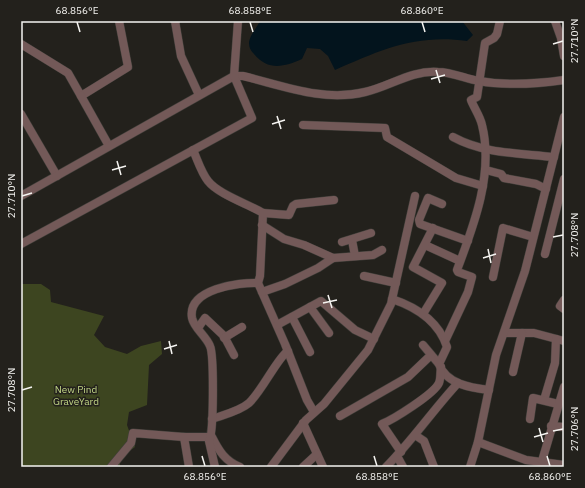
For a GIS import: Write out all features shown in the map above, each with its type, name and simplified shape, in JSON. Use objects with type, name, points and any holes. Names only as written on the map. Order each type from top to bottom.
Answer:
[{"type":"street","points":[[81,96],[128,67],[119,21]]},
{"type":"street","points":[[175,21],[181,56],[199,95]]},
{"type":"street","points":[[21,244],[252,118],[234,76],[238,21]]},
{"type":"street","points":[[403,467],[399,454],[382,424],[398,416],[432,391],[439,384],[440,366],[446,350],[446,341],[468,292],[472,277],[458,272],[457,270],[468,241],[486,170],[482,123],[471,100],[477,97],[485,43],[494,38],[497,34],[500,21]]},
{"type":"street","points":[[555,21],[561,38],[564,56]]},
{"type":"street","points":[[21,44],[68,73],[109,146]]},
{"type":"street","points":[[21,196],[234,76],[244,76],[319,95],[364,92],[417,73],[439,72],[479,81],[501,84],[546,83],[564,80]]},
{"type":"street","points":[[470,467],[478,442],[496,355],[505,334],[525,271],[554,157],[562,133],[564,117]]},
{"type":"street","points":[[22,119],[57,176]]},
{"type":"street","points":[[303,125],[385,128],[387,137],[432,165],[456,178],[483,186]]},
{"type":"street","points":[[453,137],[465,144],[485,150],[554,157]]},
{"type":"street","points":[[193,150],[209,183],[262,213],[289,215],[292,206],[296,204],[334,200]]},
{"type":"street","points":[[486,170],[501,174],[504,178],[536,184],[546,189]]},
{"type":"street","points":[[545,254],[564,179]]},
{"type":"street","points":[[271,467],[303,423],[324,404],[368,350],[374,339],[392,299],[415,196]]},
{"type":"street","points":[[442,204],[428,198],[419,220],[420,224],[468,241]]},
{"type":"street","points":[[262,213],[260,276],[258,283],[288,351],[307,400],[314,412]]},
{"type":"street","points":[[262,225],[284,239],[304,245],[333,258]]},
{"type":"street","points":[[423,314],[442,283],[413,268],[433,228]]},
{"type":"street","points":[[493,277],[503,228],[533,237]]},
{"type":"street","points":[[342,242],[371,233]]},
{"type":"street","points":[[352,240],[355,256]]},
{"type":"street","points":[[425,245],[460,261]]},
{"type":"street","points":[[262,292],[285,284],[318,268],[333,258],[373,255],[382,250]]},
{"type":"street","points":[[364,276],[396,283]]},
{"type":"street","points":[[240,467],[229,462],[218,450],[212,437],[210,347],[192,318],[193,307],[198,298],[205,293],[249,283],[258,283]]},
{"type":"street","points":[[392,299],[408,304],[423,314],[437,328],[446,341]]},
{"type":"street","points":[[564,300],[560,306],[564,309]]},
{"type":"street","points":[[277,326],[321,301],[355,330],[374,339]]},
{"type":"street","points":[[310,307],[329,333]]},
{"type":"street","points":[[292,317],[310,352]]},
{"type":"street","points":[[198,328],[205,318],[224,338],[234,355]]},
{"type":"street","points":[[224,338],[242,327]]},
{"type":"street","points":[[513,372],[522,333]]},
{"type":"street","points":[[505,334],[534,334],[560,340],[544,400]]},
{"type":"street","points":[[423,345],[440,366],[458,384],[489,390]]},
{"type":"street","points":[[212,419],[245,407],[250,403],[265,384],[282,355],[288,351]]},
{"type":"street","points":[[340,416],[408,377],[431,355]]},
{"type":"street","points":[[386,467],[415,435],[441,401],[458,384]]},
{"type":"street","points":[[538,463],[564,387]]},
{"type":"street","points":[[530,419],[533,398],[558,404]]},
{"type":"street","points":[[303,423],[323,467]]},
{"type":"street","points":[[551,426],[564,427]]},
{"type":"street","points":[[111,467],[131,443],[133,433],[184,437],[212,437]]},
{"type":"street","points":[[415,435],[424,441],[434,467]]},
{"type":"street","points":[[184,437],[189,467]]},
{"type":"street","points":[[212,437],[209,441],[215,467]]},
{"type":"street","points":[[478,442],[526,460],[538,463],[564,465]]},
{"type":"street","points":[[303,467],[317,454]]},
{"type":"green space","name":"New Pind GraveYard","points":[[21,284],[41,284],[50,290],[51,302],[104,316],[94,335],[105,347],[127,354],[141,346],[161,341],[162,354],[149,365],[147,405],[129,412],[127,425],[135,447],[122,458],[120,467],[21,467]]},
{"type":"water","points":[[260,21],[462,21],[473,35],[467,41],[448,39],[431,40],[399,45],[335,70],[328,56],[320,49],[307,48],[302,59],[289,64],[276,66],[265,63],[253,53],[249,45],[250,38]]}]
